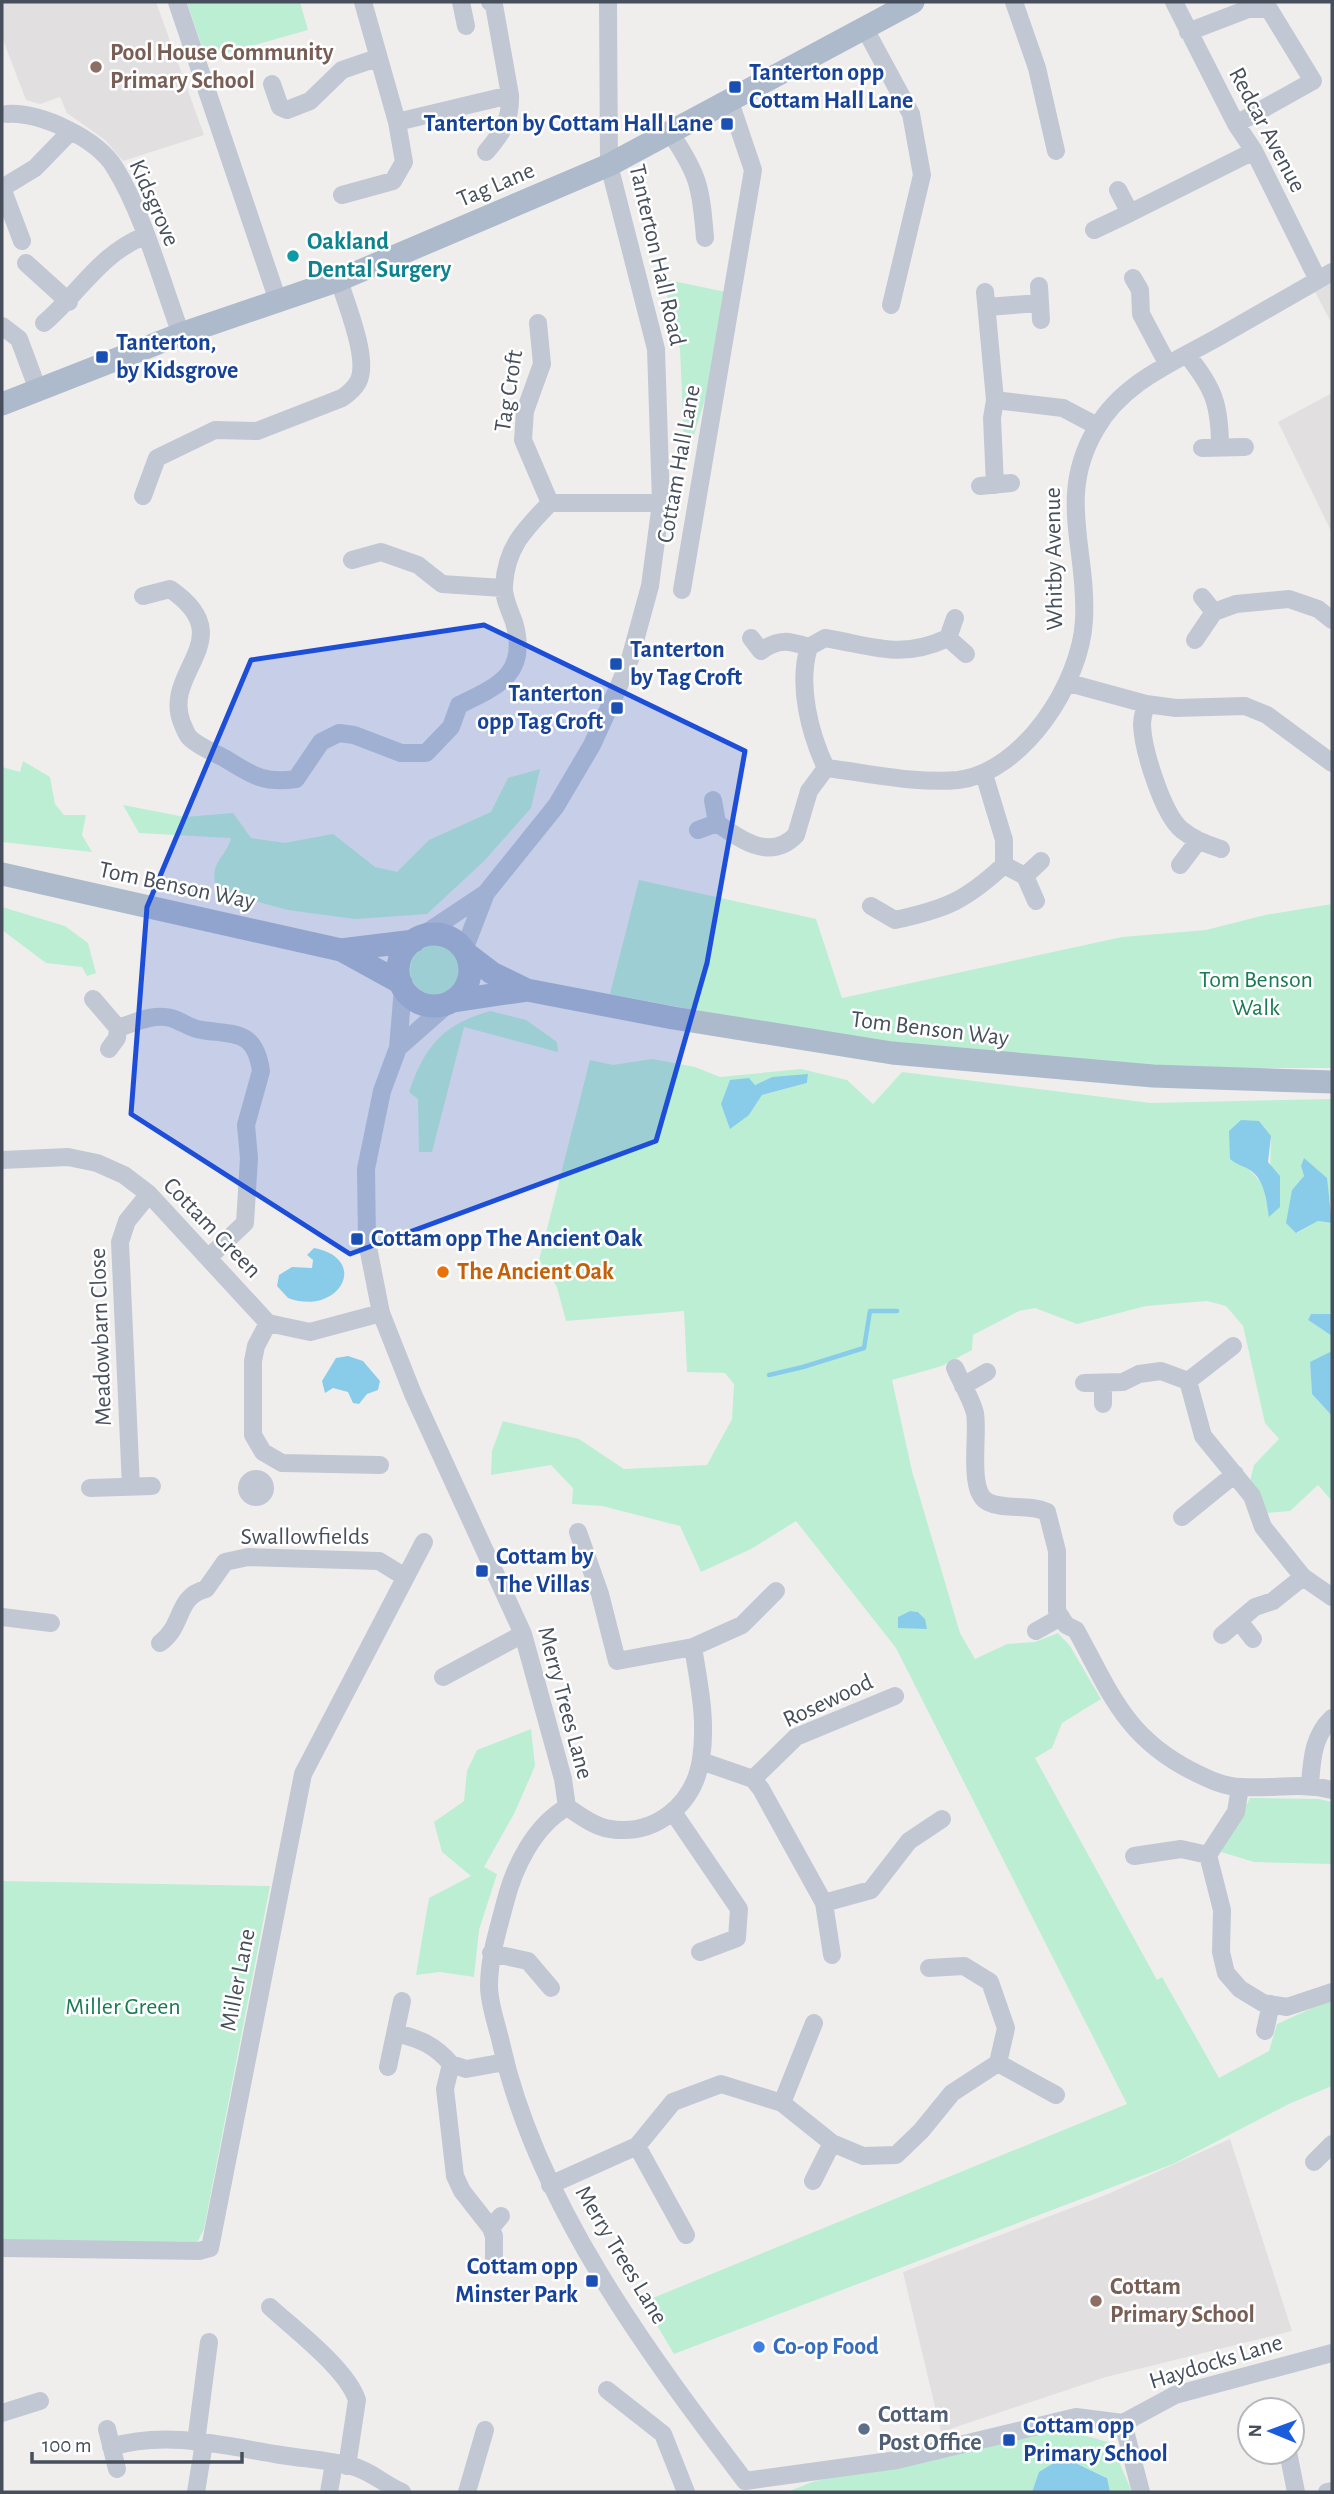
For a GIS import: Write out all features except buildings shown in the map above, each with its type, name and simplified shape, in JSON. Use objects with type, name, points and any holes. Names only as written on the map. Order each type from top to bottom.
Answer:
[{"type":"main road","name":"Tag Lane","points":[[2,404],[181,334],[339,280],[610,165],[913,2]]},
{"type":"main road","name":"Tom Benson Way","points":[[2,874],[341,950],[402,985]]},
{"type":"main road","points":[[444,936],[465,952],[470,975],[467,986],[450,1002],[428,1005],[419,1002],[402,985],[400,960],[417,939],[444,936]]},
{"type":"main road","name":"Tom Benson Way","points":[[341,950],[417,939]]},
{"type":"main road","name":"Tom Benson Way","points":[[465,952],[492,973],[527,990],[930,1058],[1153,1076],[1332,1082]]},
{"type":"main road","name":"Tom Benson Way","points":[[450,1002],[527,990]]},
{"type":"street","points":[[177,2],[278,301]]},
{"type":"street","points":[[342,195],[385,184],[399,175],[404,162],[397,122],[363,2]]},
{"type":"street","points":[[462,2],[466,26]]},
{"type":"street","points":[[486,152],[506,128],[511,112],[494,5],[490,2]]},
{"type":"street","name":"Tanterton Hall Road","points":[[417,939],[485,893],[556,806],[592,745],[618,688],[630,659],[650,586],[662,503],[656,349],[610,165],[608,2]]},
{"type":"street","points":[[1014,2],[1037,68],[1056,151]]},
{"type":"street","name":"Redcar Avenue","points":[[1174,2],[1236,124],[1325,276]]},
{"type":"street","points":[[1188,32],[1248,9],[1269,9],[1313,81],[1236,124]]},
{"type":"street","points":[[864,27],[911,114],[922,175],[891,305]]},
{"type":"street","points":[[272,84],[280,107],[287,110],[310,101],[342,69],[377,58]]},
{"type":"street","points":[[397,122],[510,95]]},
{"type":"street","name":"Cottam Hall Lane","points":[[682,590],[753,170],[730,102]]},
{"type":"street","name":"Kidsgrove","points":[[7,114],[22,113],[44,118],[97,149],[114,166],[141,223],[181,334]]},
{"type":"street","points":[[22,241],[2,188],[35,167],[69,132]]},
{"type":"street","points":[[671,134],[693,166],[701,195],[705,238]]},
{"type":"street","points":[[1094,230],[1254,151]]},
{"type":"street","points":[[1118,190],[1130,213]]},
{"type":"street","points":[[44,323],[69,302],[102,260],[121,245],[144,236]]},
{"type":"street","points":[[26,263],[69,302]]},
{"type":"street","name":"Whitby Avenue","points":[[827,768],[927,780],[958,780],[984,774],[1032,737],[1069,683],[1084,620],[1074,491],[1085,448],[1097,426],[1124,395],[1167,363],[1187,355],[1325,276]]},
{"type":"street","points":[[1133,278],[1140,290],[1140,314],[1167,363]]},
{"type":"street","points":[[143,496],[157,457],[191,439],[215,430],[257,431],[342,398],[352,390],[359,380],[362,360],[339,280]]},
{"type":"street","points":[[995,485],[992,418],[995,400],[986,299],[1039,303]]},
{"type":"street","name":"Tag Croft","points":[[538,323],[542,364],[525,411],[523,440],[550,503]]},
{"type":"street","points":[[2,326],[19,339],[38,390]]},
{"type":"street","points":[[1187,355],[1213,391],[1220,425],[1211,448],[1245,447]]},
{"type":"street","points":[[995,400],[1063,408],[1097,426]]},
{"type":"street","points":[[143,596],[170,589],[197,614],[203,632],[180,696],[178,712],[188,737],[254,775],[274,782],[296,779],[321,742],[339,733],[354,735],[401,753],[426,753],[451,727],[459,705],[500,684],[519,657],[518,636],[503,588],[517,537],[550,503],[662,503]]},
{"type":"street","points":[[352,560],[382,552],[418,565],[442,584],[503,588]]},
{"type":"street","points":[[1202,597],[1214,612]]},
{"type":"street","points":[[1195,640],[1214,612],[1236,604],[1289,599],[1318,609],[1332,620]]},
{"type":"street","points":[[713,800],[717,823],[751,846],[773,847],[790,841],[800,824],[809,791],[827,768],[815,744],[804,680],[803,664],[809,648],[825,638],[872,649],[900,652],[925,649],[948,638],[955,618]]},
{"type":"street","points":[[948,638],[966,654]]},
{"type":"street","points":[[755,652],[774,641],[786,640],[809,648]]},
{"type":"street","points":[[1069,683],[1146,704],[1176,708],[1245,706],[1267,715],[1332,763]]},
{"type":"street","points":[[1146,704],[1142,724],[1152,768],[1180,829],[1198,841],[1221,849]]},
{"type":"street","points":[[870,906],[893,928],[942,910],[975,891],[1004,866],[1004,840],[984,774]]},
{"type":"street","points":[[698,830],[717,823]]},
{"type":"street","points":[[1180,865],[1198,841]]},
{"type":"street","points":[[1025,876],[1041,861]]},
{"type":"street","points":[[1004,866],[1025,876],[1037,901]]},
{"type":"street","name":"Tanterton Hall Road","points":[[465,952],[485,893]]},
{"type":"street","name":"Merry Trees Lane","points":[[402,985],[398,1048],[382,1091],[366,1170],[367,1242],[381,1313],[445,1471],[523,1634],[563,1780],[567,1807],[548,1822],[512,1873],[491,1953],[489,1988],[505,2062],[525,2126],[550,2185],[616,2298],[742,2487]]},
{"type":"street","points":[[93,999],[100,1011],[118,1028]]},
{"type":"street","name":"Merry Trees Lane","points":[[398,1048],[450,1002]]},
{"type":"street","points":[[118,1028],[157,1016],[173,1018],[188,1027],[232,1031],[248,1041],[260,1063],[261,1071],[246,1125],[249,1158],[245,1223],[209,1257]]},
{"type":"street","points":[[109,1049],[117,1038],[118,1028]]},
{"type":"street","name":"Cottam Green","points":[[2,1160],[68,1157],[97,1163],[124,1175],[149,1194],[268,1323]]},
{"type":"street","name":"Meadowbarn Close","points":[[131,1487],[120,1242],[127,1221],[149,1194]]},
{"type":"street","points":[[380,1465],[274,1461],[263,1452],[253,1435],[253,1361],[256,1346],[268,1323],[310,1332],[381,1313]]},
{"type":"street","points":[[1188,1381],[1233,1346]]},
{"type":"street","points":[[955,1368],[975,1413],[976,1488],[984,1501],[994,1505],[1035,1506],[1047,1512],[1057,1551],[1057,1611],[1066,1625],[1076,1630],[1130,1724],[1147,1743],[1167,1758],[1213,1781],[1240,1787],[1310,1784],[1332,1790]]},
{"type":"street","points":[[1084,1383],[1123,1382],[1139,1374],[1161,1371],[1188,1381]]},
{"type":"street","points":[[963,1386],[987,1372]]},
{"type":"street","points":[[1188,1381],[1203,1436],[1252,1496],[1263,1527],[1303,1577],[1332,1597]]},
{"type":"street","points":[[1103,1383],[1104,1404]]},
{"type":"street","points":[[262,1481],[274,1461]]},
{"type":"street","points":[[1182,1517],[1235,1474]]},
{"type":"street","points":[[90,1488],[152,1486]]},
{"type":"street","points":[[578,1532],[600,1594],[617,1661],[693,1647],[742,1625],[776,1591]]},
{"type":"street","name":"Miller Lane","points":[[2,2248],[199,2251],[210,2248],[303,1774],[424,1542]]},
{"type":"street","name":"Swallowfields","points":[[160,1643],[173,1634],[186,1601],[195,1592],[206,1589],[225,1562],[248,1557],[379,1561],[405,1577]]},
{"type":"street","points":[[1222,1635],[1255,1607],[1273,1601],[1303,1577]]},
{"type":"street","points":[[2,1617],[51,1623]]},
{"type":"street","points":[[1036,1631],[1061,1617]]},
{"type":"street","points":[[1239,1621],[1253,1639]]},
{"type":"street","points":[[443,1677],[523,1634]]},
{"type":"street","points":[[567,1807],[607,1829],[634,1830],[655,1825],[673,1812],[689,1792],[701,1761],[704,1712],[693,1647]]},
{"type":"street","name":"Rosewood","points":[[753,1779],[796,1737],[895,1696]]},
{"type":"street","points":[[1310,1784],[1313,1749],[1322,1727],[1332,1718]]},
{"type":"street","points":[[701,1761],[753,1779],[824,1903],[832,1955]]},
{"type":"street","points":[[1240,1787],[1236,1812],[1208,1855],[1222,1910],[1221,1952],[1226,1973],[1240,1989],[1270,2004],[1287,2007],[1332,1992]]},
{"type":"street","points":[[673,1812],[740,1909],[737,1938],[700,1952]]},
{"type":"street","points":[[824,1903],[871,1890],[909,1841],[942,1819]]},
{"type":"street","points":[[1134,1856],[1181,1849],[1208,1855]]},
{"type":"street","points":[[491,1953],[528,1961],[551,1988]]},
{"type":"street","points":[[550,2185],[637,2146],[673,2102],[721,2084],[782,2103],[832,2143],[863,2156],[896,2155],[921,2131],[952,2093],[998,2063],[1006,2028],[990,1982],[964,1966],[929,1968]]},
{"type":"street","points":[[388,2067],[402,2001]]},
{"type":"street","points":[[1265,2031],[1270,2004]]},
{"type":"street","points":[[782,2103],[814,2023]]},
{"type":"street","points":[[396,2032],[423,2039],[440,2051],[451,2064],[466,2069],[505,2062]]},
{"type":"street","points":[[998,2063],[1056,2095]]},
{"type":"street","points":[[451,2064],[445,2089],[455,2176],[462,2191],[496,2222],[494,2264]]},
{"type":"street","points":[[813,2180],[832,2143]]},
{"type":"street","points":[[1314,2162],[1332,2144]]},
{"type":"street","points":[[637,2146],[686,2235]]},
{"type":"street","points":[[270,2307],[338,2372],[357,2400],[341,2464],[330,2492]]},
{"type":"street","points":[[196,2492],[209,2342]]},
{"type":"street","name":"Haydocks Lane","points":[[1123,2423],[1175,2395],[1332,2353]]},
{"type":"street","points":[[607,2390],[663,2434],[686,2492]]},
{"type":"street","points":[[2,2413],[40,2401]]},
{"type":"street","points":[[742,2487],[897,2460],[1076,2417],[1123,2423],[1141,2492]]},
{"type":"street","points":[[107,2429],[117,2469]]},
{"type":"street","points":[[467,2492],[485,2430]]},
{"type":"street","points":[[111,2447],[148,2438],[200,2442],[341,2464],[370,2473],[384,2485],[402,2492]]},
{"type":"street","points":[[1291,2466],[1296,2492]]},
{"type":"street","points":[[1327,2492],[1332,2491]]},
{"type":"highlighted area","points":[[484,625],[745,751],[707,963],[656,1141],[350,1254],[131,1114],[147,907],[251,660]]},
{"type":"shaded area","name":"Pool House Community Primary School","points":[[2,2],[156,2],[204,135],[123,161],[105,140],[67,113],[60,97],[40,104],[26,100],[2,37]]},
{"type":"shaded area","points":[[1332,283],[1332,324],[1315,292]]},
{"type":"shaded area","points":[[1332,393],[1332,533],[1278,422]]},
{"type":"shaded area","name":"Cottam Primary School","points":[[1230,2139],[1292,2331],[1106,2377],[941,2432],[903,2272],[1108,2194]]},
{"type":"green space","points":[[187,2],[300,2],[308,30],[206,59]]},
{"type":"green space","points":[[663,279],[726,292],[714,370],[685,465],[680,349]]},
{"type":"green space","points":[[23,761],[50,777],[55,804],[64,815],[86,815],[82,835],[92,852],[2,842],[2,767],[20,772]]},
{"type":"green space","points":[[540,769],[531,808],[485,860],[427,914],[355,919],[288,910],[225,893],[215,884],[214,876],[217,864],[231,838],[139,833],[123,805],[185,817],[233,813],[251,838],[285,843],[333,834],[375,867],[397,872],[429,840],[491,812],[508,778]]},
{"type":"green space","name":"Tom Benson Walk","points":[[639,880],[816,919],[842,998],[1122,937],[1206,930],[1265,915],[1332,904],[1332,1068],[1150,1068],[923,1053],[610,994]]},
{"type":"green space","points":[[2,907],[65,926],[88,943],[96,973],[87,976],[82,967],[46,963],[2,930]]},
{"type":"green space","points":[[435,945],[453,952],[460,970],[453,988],[435,995],[417,988],[410,970],[417,952]]},
{"type":"green space","points":[[490,1011],[526,1020],[557,1042],[558,1052],[464,1027],[432,1152],[419,1152],[418,1099],[409,1092],[422,1062],[447,1031],[459,1023]]},
{"type":"green space","points":[[652,1059],[695,1067],[720,1077],[801,1069],[847,1080],[873,1104],[902,1072],[1151,1103],[1332,1099],[1332,1205],[1326,1190],[1301,1166],[1304,1176],[1292,1191],[1297,1233],[1318,1221],[1332,1223],[1332,1314],[1311,1314],[1308,1320],[1332,1336],[1332,1351],[1310,1363],[1312,1394],[1332,1416],[1332,1501],[1318,1485],[1290,1511],[1266,1513],[1250,1481],[1254,1465],[1279,1439],[1265,1423],[1243,1326],[1226,1306],[1207,1301],[1146,1306],[1077,1324],[1035,1308],[1019,1311],[973,1335],[972,1350],[942,1366],[892,1380],[912,1471],[960,1633],[975,1659],[1007,1644],[1035,1642],[1058,1633],[1070,1646],[1101,1699],[1062,1723],[1052,1748],[1035,1758],[1157,1980],[1162,1977],[1219,2078],[1269,2051],[1277,2024],[1332,1999],[1332,2086],[1291,2103],[1173,2164],[674,2354],[643,2302],[1127,2104],[896,1648],[796,1521],[751,1549],[701,1572],[680,1526],[602,1506],[572,1504],[573,1488],[551,1465],[491,1475],[492,1451],[503,1421],[579,1439],[624,1469],[707,1465],[732,1419],[734,1384],[725,1373],[687,1372],[684,1311],[566,1321],[557,1287],[539,1260],[590,1060],[613,1065]],"holes":[[[808,1075],[807,1083],[762,1095],[749,1115],[749,1078],[755,1085],[772,1077]],[[1271,1136],[1269,1216],[1263,1185],[1249,1169]],[[910,1611],[918,1612],[925,1619],[898,1628],[899,1617]]]},
{"type":"green space","points":[[531,1729],[535,1766],[514,1814],[484,1867],[497,1874],[479,1930],[474,1977],[440,1972],[416,1975],[429,1898],[471,1876],[442,1852],[434,1822],[464,1801],[467,1771],[477,1750]]},
{"type":"green space","points":[[1250,1798],[1319,1799],[1332,1802],[1332,1864],[1254,1862],[1221,1852]]},
{"type":"green space","name":"Miller Green","points":[[2,1881],[270,1886],[204,2229],[197,2243],[2,2240]]},
{"type":"green space","points":[[1066,2430],[1111,2443],[1132,2492],[1110,2492],[1106,2477],[1080,2465],[1065,2463],[1039,2473],[1032,2492],[787,2492],[815,2481]]},
{"type":"water","points":[[808,1074],[807,1083],[762,1095],[749,1115],[730,1129],[721,1104],[730,1080],[749,1078],[755,1085],[772,1077]]},
{"type":"water","points":[[1241,1120],[1259,1121],[1271,1136],[1268,1162],[1280,1176],[1280,1207],[1269,1217],[1259,1179],[1250,1170],[1230,1159],[1229,1131]]},
{"type":"water","points":[[1304,1158],[1327,1178],[1332,1223],[1318,1221],[1296,1233],[1286,1223],[1292,1190],[1304,1176],[1301,1166]]},
{"type":"water","points":[[314,1248],[331,1254],[341,1263],[344,1274],[342,1284],[322,1300],[306,1302],[288,1298],[277,1286],[279,1275],[292,1267],[312,1268],[313,1260],[307,1255]]},
{"type":"water","points":[[1311,1314],[1332,1314],[1332,1336],[1308,1320]]},
{"type":"water","points":[[1332,1351],[1332,1416],[1312,1394],[1310,1362]]},
{"type":"water","points":[[348,1356],[363,1361],[380,1381],[378,1390],[367,1394],[359,1404],[353,1403],[348,1392],[333,1388],[325,1393],[322,1381],[336,1358]]},
{"type":"water","points":[[910,1611],[918,1612],[925,1619],[927,1629],[898,1628],[898,1617]]},
{"type":"water","points":[[1057,2461],[1073,2462],[1107,2478],[1110,2492],[1032,2492],[1039,2472]]},
{"type":"waterway","points":[[769,1375],[864,1348],[870,1311],[897,1311]]},
{"type":"place","name":"Pool House Community Primary School","points":[[96,67]]},
{"type":"place","name":"Tanterton opp Cottam Hall Lane","points":[[735,87]]},
{"type":"place","name":"Tanterton by Cottam Hall Lane","points":[[727,124]]},
{"type":"place","name":"Oakland Dental Surgery","points":[[293,256]]},
{"type":"place","name":"Tanterton, by Kidsgrove","points":[[102,357]]},
{"type":"place","name":"Tanterton by Tag Croft","points":[[616,664]]},
{"type":"place","name":"Tanterton opp Tag Croft","points":[[617,708]]},
{"type":"place","name":"Cottam opp The Ancient Oak","points":[[357,1239]]},
{"type":"place","name":"The Ancient Oak","points":[[443,1272]]},
{"type":"place","name":"Cottam by The Villas","points":[[482,1571]]},
{"type":"place","name":"Cottam opp Minster Park","points":[[592,2281]]},
{"type":"place","name":"Cottam Primary School","points":[[1096,2301]]},
{"type":"place","name":"Co-op Food","points":[[759,2347]]},
{"type":"place","name":"Cottam Post Office","points":[[864,2429]]},
{"type":"place","name":"Cottam opp Primary School","points":[[1009,2440]]}]
